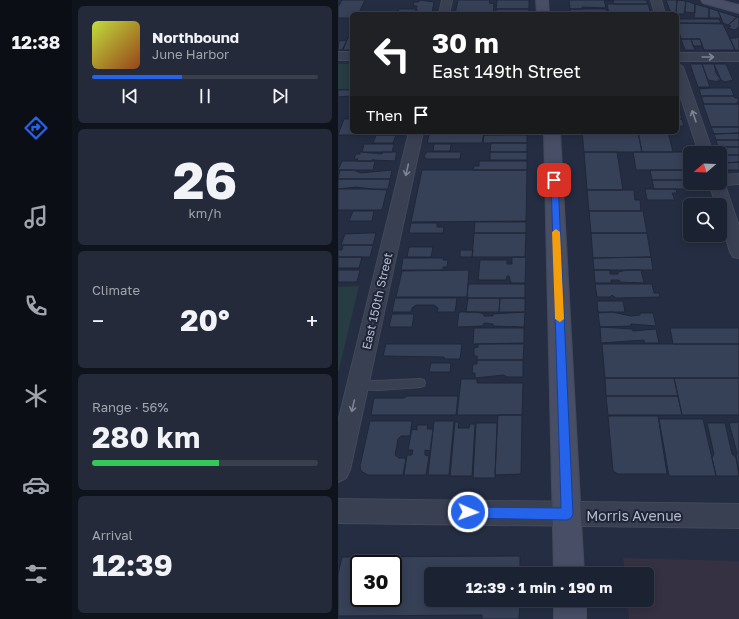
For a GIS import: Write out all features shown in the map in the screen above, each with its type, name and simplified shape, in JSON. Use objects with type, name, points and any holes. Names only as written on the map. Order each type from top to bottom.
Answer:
[{"type":"main road","points":[[542,0],[543,12]]},
{"type":"main road","points":[[554,0],[554,12]]},
{"type":"main road","points":[[707,0],[739,9]]},
{"type":"main road","points":[[552,134],[569,567]]},
{"type":"main road","points":[[570,607],[570,619]]},
{"type":"street","points":[[444,12],[447,0]]},
{"type":"street","points":[[656,0],[659,12]]},
{"type":"street","points":[[338,56],[350,56]]},
{"type":"street","points":[[679,57],[739,57]]},
{"type":"street","points":[[679,73],[704,146]]},
{"type":"street","name":"East 150th Street","points":[[338,470],[416,134]]},
{"type":"street","points":[[727,180],[739,179]]},
{"type":"street","points":[[719,190],[739,252]]},
{"type":"street","name":"Morris Avenue","points":[[338,511],[739,516]]},
{"type":"lane","points":[[358,384],[375,385],[420,383]]},
{"type":"shaded area","points":[[338,64],[350,64],[350,89],[338,89]]},
{"type":"shaded area","points":[[359,286],[338,373],[338,287]]},
{"type":"shaded area","points":[[623,558],[739,561],[739,619],[629,619],[628,607],[654,607],[654,567],[624,567]]},
{"type":"building","points":[[342,0],[365,0],[359,12],[350,12],[350,18],[338,18],[338,7]]},
{"type":"building","points":[[420,0],[434,2],[432,12],[415,12],[417,6],[413,6],[414,2],[419,2]]},
{"type":"building","points":[[458,0],[490,0],[489,3],[494,4],[493,12],[455,12]]},
{"type":"building","points":[[497,0],[529,0],[529,9],[496,9]]},
{"type":"building","points":[[569,0],[604,0],[606,8],[582,7],[582,9],[570,9]]},
{"type":"building","points":[[613,0],[646,0],[648,4],[614,4]]},
{"type":"building","points":[[666,0],[677,0],[676,12],[671,12]]},
{"type":"building","points":[[677,0],[686,1],[684,14],[679,14],[679,12],[676,12]]},
{"type":"building","points":[[686,1],[695,4],[695,13],[685,12]]},
{"type":"building","points":[[607,4],[648,4],[650,12],[609,12]]},
{"type":"building","points":[[695,4],[709,8],[709,18],[694,18]]},
{"type":"building","points":[[709,8],[718,11],[721,18],[709,18]]},
{"type":"building","points":[[399,9],[417,9],[416,12],[398,12]]},
{"type":"building","points":[[496,9],[529,9],[529,12],[496,12]]},
{"type":"building","points":[[570,9],[606,9],[607,12],[570,12]]},
{"type":"building","points":[[718,11],[737,17],[728,25],[723,23]]},
{"type":"building","points":[[739,17],[739,27],[735,30],[728,28],[731,26],[728,25]]},
{"type":"building","points":[[679,19],[719,19],[721,23],[679,23]]},
{"type":"building","points":[[679,23],[723,24],[735,50],[704,50],[700,39],[681,39]]},
{"type":"building","points":[[739,36],[739,50],[735,50],[730,38],[736,38]]},
{"type":"building","points":[[348,38],[350,38],[350,50],[343,50]]},
{"type":"building","points":[[681,39],[691,39],[695,50],[685,50]]},
{"type":"building","points":[[691,39],[700,39],[702,46],[693,46]]},
{"type":"building","points":[[347,40],[342,50],[338,50],[339,41]]},
{"type":"building","points":[[690,64],[702,64],[710,87],[698,87]]},
{"type":"building","points":[[702,64],[714,64],[716,73],[721,80],[718,80],[719,82],[708,80]]},
{"type":"building","points":[[714,64],[726,64],[733,80],[725,82],[721,80]]},
{"type":"building","points":[[731,88],[734,96],[701,96],[699,89]]},
{"type":"building","points":[[338,90],[350,90],[350,96],[338,97]]},
{"type":"building","points":[[701,96],[734,96],[735,98],[738,98],[739,102],[737,102],[738,104],[704,104]]},
{"type":"building","points":[[703,104],[739,104],[739,127],[711,127]]},
{"type":"building","points":[[679,108],[682,119],[679,119]]},
{"type":"building","points":[[344,119],[350,119],[350,134],[401,134],[401,135],[338,135]]},
{"type":"building","points":[[679,119],[682,119],[684,126],[679,126]]},
{"type":"building","points":[[711,127],[739,127],[739,133],[714,134]]},
{"type":"building","points":[[739,133],[739,140],[716,140],[714,134]]},
{"type":"building","points":[[429,134],[484,134],[482,143],[427,143]]},
{"type":"building","points":[[484,134],[527,134],[484,135]]},
{"type":"building","points":[[582,134],[638,134],[642,152],[584,152]]},
{"type":"building","points":[[638,134],[668,134],[673,152],[642,152]]},
{"type":"building","points":[[376,135],[396,135],[393,143],[373,143]]},
{"type":"building","points":[[484,135],[527,135],[527,143],[483,143]]},
{"type":"building","points":[[716,140],[739,140],[739,147],[718,146]]},
{"type":"building","points":[[491,143],[527,143],[527,152],[490,152]]},
{"type":"building","points":[[364,144],[394,144],[392,152],[362,152]]},
{"type":"building","points":[[434,144],[451,144],[450,151],[433,151]]},
{"type":"building","points":[[727,147],[739,147],[739,155],[727,155]]},
{"type":"building","points":[[360,152],[382,154],[383,152],[397,152],[395,161],[373,159],[372,161],[357,161],[358,159],[354,159],[356,154],[360,154]]},
{"type":"building","points":[[427,152],[461,152],[460,159],[426,159],[424,156]]},
{"type":"building","points":[[490,152],[527,152],[527,160],[490,160]]},
{"type":"building","points":[[584,152],[617,152],[623,190],[587,190]]},
{"type":"building","points":[[633,152],[683,152],[683,170],[636,170]]},
{"type":"building","points":[[727,155],[739,155],[739,162],[727,163]]},
{"type":"building","points":[[342,161],[375,161],[373,170],[338,170]]},
{"type":"building","points":[[479,161],[527,161],[527,170],[473,170],[474,166],[479,166]]},
{"type":"building","points":[[739,162],[739,170],[727,170],[727,163]]},
{"type":"building","points":[[340,170],[353,170],[361,173],[392,170],[390,179],[338,179]]},
{"type":"building","points":[[422,170],[527,170],[526,221],[411,222]]},
{"type":"building","points":[[650,170],[683,170],[683,180],[652,180]]},
{"type":"building","points":[[338,179],[390,179],[388,189],[356,187],[338,189]]},
{"type":"building","points":[[652,180],[683,180],[683,189],[654,189]]},
{"type":"building","points":[[338,189],[387,190],[382,210],[338,210]]},
{"type":"building","points":[[645,189],[676,189],[677,193],[672,193],[675,200],[647,200]]},
{"type":"building","points":[[587,190],[634,190],[635,200],[640,200],[641,211],[589,211]]},
{"type":"building","points":[[353,211],[374,211],[372,221],[349,221]]},
{"type":"building","points":[[589,211],[643,211],[647,233],[591,233]]},
{"type":"building","points":[[475,222],[526,222],[526,233],[474,233]]},
{"type":"building","points":[[411,223],[437,223],[437,227],[444,227],[443,233],[409,233]]},
{"type":"building","points":[[376,233],[373,245],[341,245],[345,234]]},
{"type":"building","points":[[474,233],[526,233],[525,257],[472,257]]},
{"type":"building","points":[[591,233],[647,233],[651,257],[593,258]]},
{"type":"building","points":[[343,245],[373,245],[370,257],[338,257],[338,250],[342,250]]},
{"type":"building","points":[[409,247],[433,247],[431,257],[407,257]]},
{"type":"building","points":[[460,250],[473,250],[472,257],[460,257]]},
{"type":"building","points":[[338,257],[362,257],[359,268],[338,268]]},
{"type":"building","points":[[512,257],[526,257],[525,283],[511,283],[509,276],[507,276],[506,280],[478,280],[480,260],[507,260],[507,264],[512,264]]},
{"type":"building","points":[[651,257],[653,270],[594,270],[593,258]]},
{"type":"building","points":[[403,258],[444,258],[443,260],[448,260],[447,267],[443,267],[443,270],[401,270]]},
{"type":"building","points":[[338,270],[360,270],[357,282],[338,282]]},
{"type":"building","points":[[469,270],[467,297],[396,297],[402,271]]},
{"type":"building","points":[[594,270],[610,270],[610,274],[618,274],[618,272],[627,270],[641,270],[644,283],[611,280],[611,283],[595,283]]},
{"type":"building","points":[[468,284],[525,284],[525,298],[467,298]]},
{"type":"building","points":[[595,284],[652,284],[654,293],[659,293],[660,297],[616,298],[612,295],[610,297],[597,297]]},
{"type":"building","points":[[395,298],[457,298],[455,312],[437,312],[438,308],[434,305],[416,305],[412,308],[411,312],[392,312]]},
{"type":"building","points":[[468,298],[500,298],[499,312],[466,312]]},
{"type":"building","points":[[500,298],[525,298],[525,312],[499,312]]},
{"type":"building","points":[[597,301],[623,301],[625,312],[598,312]]},
{"type":"building","points":[[459,312],[476,312],[484,314],[484,316],[493,316],[493,314],[525,312],[524,327],[493,326],[493,324],[484,323],[483,326],[457,327]]},
{"type":"building","points":[[612,312],[631,316],[640,315],[640,313],[653,313],[656,326],[631,324],[631,326],[600,327],[598,313]]},
{"type":"building","points":[[392,314],[414,314],[412,327],[389,327]]},
{"type":"building","points":[[600,327],[632,329],[633,331],[656,329],[659,343],[644,343],[644,340],[601,343]]},
{"type":"building","points":[[474,328],[524,328],[524,343],[473,344]]},
{"type":"building","points":[[670,328],[739,328],[739,344],[673,344]]},
{"type":"building","points":[[386,344],[462,344],[460,359],[444,359],[444,357],[383,356]]},
{"type":"building","points":[[478,344],[524,344],[523,360],[477,360],[477,356],[474,356],[474,348],[478,347]]},
{"type":"building","points":[[602,344],[739,344],[739,378],[605,378]]},
{"type":"building","points":[[477,360],[523,360],[523,377],[507,377],[504,375],[475,378],[475,373],[472,373],[473,364],[477,364]]},
{"type":"building","points":[[431,363],[451,363],[450,372],[429,372]]},
{"type":"building","points":[[605,378],[674,378],[678,396],[606,396]]},
{"type":"building","points":[[674,378],[739,378],[739,415],[682,415]]},
{"type":"building","points":[[461,379],[477,379],[477,383],[523,383],[522,415],[457,415]]},
{"type":"building","points":[[407,396],[458,396],[456,415],[371,415],[374,398],[404,398]]},
{"type":"building","points":[[606,396],[678,396],[682,415],[608,415]]},
{"type":"building","points":[[498,415],[522,415],[521,474],[495,475]]},
{"type":"building","points":[[608,416],[658,416],[667,474],[618,474],[613,471]]},
{"type":"building","points":[[659,419],[703,419],[716,476],[669,476]]},
{"type":"building","points":[[370,421],[412,421],[410,436],[401,436],[398,439],[395,455],[399,458],[406,458],[403,475],[368,475],[361,471],[360,466]]},
{"type":"building","points":[[434,421],[454,421],[449,475],[428,475]]},
{"type":"building","points":[[455,422],[459,422],[458,428],[469,428],[470,424],[475,424],[472,476],[450,476]]},
{"type":"building","points":[[739,422],[739,471],[736,457],[737,453],[729,423]]},
{"type":"building","points":[[476,423],[497,423],[495,478],[473,478]]},
{"type":"building","points":[[707,423],[725,423],[732,454],[736,457],[739,476],[716,476],[712,458],[714,454]]},
{"type":"building","points":[[417,425],[428,425],[427,429],[433,429],[430,451],[425,450],[425,455],[429,456],[426,475],[404,475],[407,455],[412,455],[413,450],[408,450],[412,429],[417,430]]},
{"type":"building","points":[[520,556],[520,567],[424,567],[424,607],[520,607],[519,619],[482,619],[482,615],[338,616],[338,574],[342,557],[350,557],[350,607],[402,607],[402,557]]},
{"type":"slow traffic","points":[[556,232],[560,319]]},
{"type":"route","points":[[468,512],[567,514],[554,180]]}]
